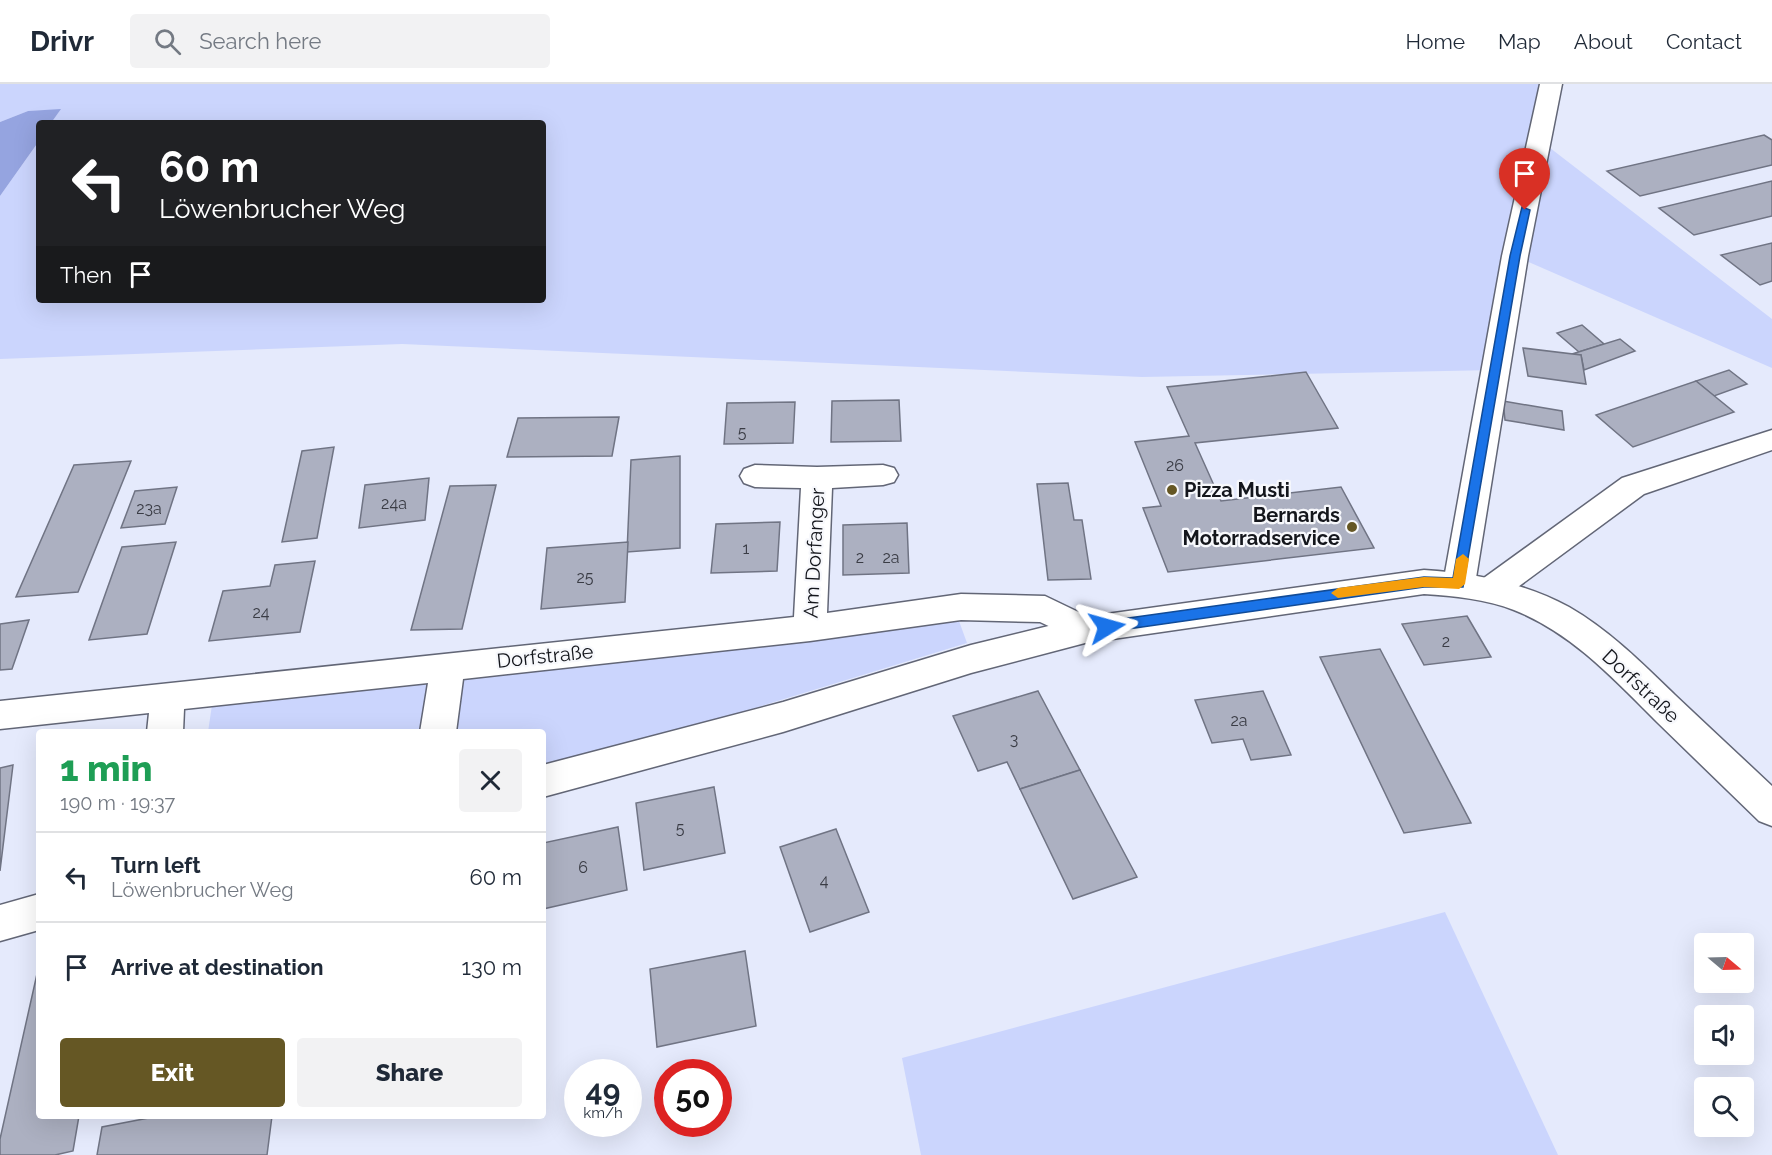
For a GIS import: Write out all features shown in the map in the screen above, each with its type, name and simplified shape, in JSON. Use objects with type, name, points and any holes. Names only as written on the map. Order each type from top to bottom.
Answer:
[{"type":"street","points":[[1459,584],[1515,256],[1551,84]]},
{"type":"street","points":[[1491,589],[1633,486],[1772,440]]},
{"type":"street","name":"Am Dorfanger","points":[[755,476],[817,478],[883,475]]},
{"type":"street","name":"Am Dorfanger","points":[[810,628],[817,478]]},
{"type":"street","name":"Dorfstraße","points":[[546,780],[783,717],[970,659],[1085,630],[1413,584],[1459,584],[1491,589],[1540,607],[1581,631],[1627,670],[1772,810]]},
{"type":"street","name":"Dorfstraße","points":[[0,715],[810,628],[961,607],[1045,609],[1085,630]]},
{"type":"street","points":[[438,729],[447,667]]},
{"type":"street","points":[[165,729],[167,696]]},
{"type":"street","points":[[0,923],[36,913]]},
{"type":"shaded area","points":[[0,84],[1551,84],[1541,141],[1772,319],[1772,368],[1515,256],[1495,370],[1142,377],[402,344],[0,359],[0,196],[36,145],[36,303],[546,303],[546,120],[53,120],[60,110],[28,111],[0,122]]},
{"type":"shaded area","points":[[61,109],[53,120],[36,120],[36,145],[0,196],[0,122],[28,111]]},
{"type":"shaded area","points":[[959,621],[967,643],[546,772],[546,729],[208,729],[212,705]]},
{"type":"shaded area","points":[[1445,912],[1558,1155],[921,1155],[902,1058]]},
{"type":"building","points":[[1764,135],[1772,140],[1772,165],[1640,196],[1607,171]]},
{"type":"building","points":[[1772,181],[1772,216],[1694,235],[1659,208]]},
{"type":"building","points":[[1772,243],[1772,281],[1760,285],[1721,255]]},
{"type":"building","points":[[1582,325],[1604,344],[1579,352],[1557,333]]},
{"type":"building","points":[[1620,339],[1635,351],[1584,370],[1581,355],[1572,354]]},
{"type":"building","points":[[1523,348],[1581,355],[1586,384],[1528,376]]},
{"type":"building","points":[[1729,370],[1747,384],[1714,396],[1696,381]]},
{"type":"building","points":[[1306,372],[1338,428],[1195,443],[1221,501],[1341,487],[1374,548],[1168,572],[1143,508],[1161,506],[1135,442],[1189,436],[1167,387]]},
{"type":"building","points":[[1696,381],[1734,412],[1633,447],[1596,415]]},
{"type":"building","points":[[899,400],[901,441],[831,442],[832,401]]},
{"type":"building","points":[[1503,401],[1562,411],[1564,430],[1505,420]]},
{"type":"building","points":[[795,402],[793,443],[724,444],[727,403]]},
{"type":"building","points":[[619,417],[612,456],[507,457],[518,418]]},
{"type":"building","points":[[334,447],[317,538],[282,542],[302,451]]},
{"type":"building","points":[[680,456],[680,548],[627,552],[631,460]]},
{"type":"building","points":[[131,461],[78,592],[16,597],[74,465]]},
{"type":"building","points":[[429,478],[425,520],[359,528],[365,485]]},
{"type":"building","points":[[1068,483],[1074,520],[1082,520],[1091,579],[1048,580],[1037,484]]},
{"type":"building","points":[[496,485],[462,629],[411,630],[450,486]]},
{"type":"building","points":[[177,487],[165,524],[121,528],[135,491]]},
{"type":"building","points":[[780,522],[777,571],[711,573],[716,524]]},
{"type":"building","points":[[907,523],[909,573],[843,575],[843,525]]},
{"type":"building","points":[[176,542],[147,634],[89,640],[122,547]]},
{"type":"building","points":[[628,542],[625,602],[541,609],[547,548]]},
{"type":"building","points":[[315,561],[300,632],[209,641],[223,591],[270,586],[275,565]]},
{"type":"building","points":[[1467,616],[1491,657],[1424,665],[1402,624]]},
{"type":"building","points":[[29,620],[12,669],[0,670],[0,624]]},
{"type":"building","points":[[1380,649],[1471,823],[1404,833],[1320,657]]},
{"type":"building","points":[[1038,691],[1080,770],[1020,789],[1007,762],[978,771],[953,716]]},
{"type":"building","points":[[1263,691],[1291,755],[1251,760],[1243,739],[1212,743],[1195,700]]},
{"type":"building","points":[[13,765],[0,871],[0,768]]},
{"type":"building","points":[[1080,770],[1137,877],[1073,899],[1020,789]]},
{"type":"building","points":[[714,787],[725,853],[644,870],[636,803]]},
{"type":"building","points":[[618,827],[627,890],[546,908],[546,842]]},
{"type":"building","points":[[836,829],[869,912],[810,932],[780,847]]},
{"type":"building","points":[[745,951],[756,1026],[657,1047],[650,969]]},
{"type":"building","points":[[36,978],[36,1119],[78,1119],[73,1151],[55,1155],[0,1155],[0,1139]]},
{"type":"building","points":[[143,1119],[272,1119],[267,1155],[97,1155],[102,1127]]},
{"type":"slow traffic","points":[[1338,593],[1424,582],[1459,584],[1463,559]]},
{"type":"place","name":"Pizza Musti","points":[[1172,490]]},
{"type":"place","name":"Bernards Motorradservice","points":[[1352,527]]},
{"type":"route","points":[[1107,627],[1424,582],[1459,584],[1515,256],[1525,210]]}]
